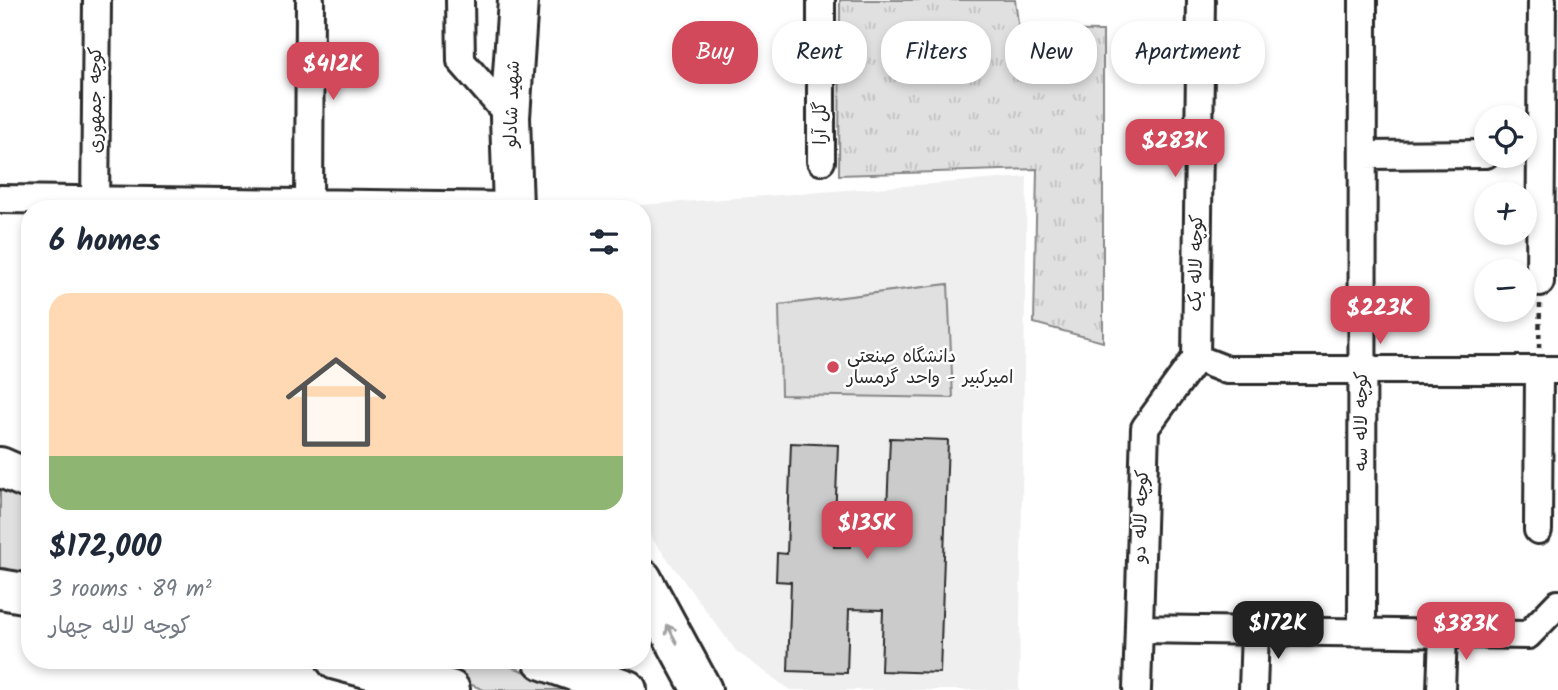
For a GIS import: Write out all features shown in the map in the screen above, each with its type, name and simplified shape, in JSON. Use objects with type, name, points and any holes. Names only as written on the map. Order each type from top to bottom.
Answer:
[{"type":"street","name":"کوچه جمهوری","points":[[95,200],[97,0]]},
{"type":"street","points":[[309,200],[310,0]]},
{"type":"street","points":[[460,0],[461,61],[510,117]]},
{"type":"street","name":"شهید شادلو","points":[[513,200],[510,117],[517,0]]},
{"type":"street","name":"گل آرا","points":[[821,0],[821,161]]},
{"type":"street","name":"کوچه لاله یک","points":[[1196,358],[1201,0]]},
{"type":"street","name":"کوچه لاله سه","points":[[1362,632],[1363,0]]},
{"type":"street","points":[[1535,105],[1542,0]]},
{"type":"street","points":[[1363,155],[1474,154]]},
{"type":"street","points":[[1533,168],[1540,282]]},
{"type":"street","points":[[0,198],[32,200]]},
{"type":"street","points":[[1196,358],[1227,370],[1548,370],[1538,530]]},
{"type":"street","name":"کوچه لاله دو","points":[[1137,690],[1145,428],[1196,358]]},
{"type":"street","points":[[0,467],[21,476]]},
{"type":"street","points":[[0,589],[21,592]]},
{"type":"street","points":[[651,596],[702,690]]},
{"type":"street","points":[[1139,629],[1528,635],[1558,604]]},
{"type":"street","points":[[1254,690],[1255,631]]},
{"type":"street","points":[[1441,690],[1443,634]]},
{"type":"street","points":[[370,669],[450,690]]},
{"type":"street","points":[[568,669],[628,690]]},
{"type":"path","points":[[1540,282],[1548,370]]},
{"type":"shaded area","name":"دانشگاه صنعتی امیرکبیر - واحد گرمسار","points":[[1027,177],[1019,690],[790,690],[736,651],[651,537],[651,204]]},
{"type":"green space","points":[[840,0],[1015,0],[1018,21],[1005,21],[1005,84],[1097,84],[1097,31],[1103,31],[1103,342],[1034,323],[1037,169],[839,175],[840,84],[867,84],[867,21],[840,21]]},
{"type":"green space","points":[[948,284],[953,398],[781,395],[779,305]]},
{"type":"green space","points":[[0,485],[21,493],[21,578],[0,575]]},
{"type":"green space","points":[[422,669],[518,669],[568,690],[484,690]]},
{"type":"building","points":[[890,438],[948,440],[940,673],[881,671],[883,610],[849,609],[847,673],[788,671],[791,582],[776,581],[777,553],[787,554],[791,443],[838,445],[834,547],[851,547],[851,532],[886,534]]},
{"type":"place","name":"دانشگاه صنعتی امیرکبیر - واحد گرمسار","points":[[833,367]]}]
